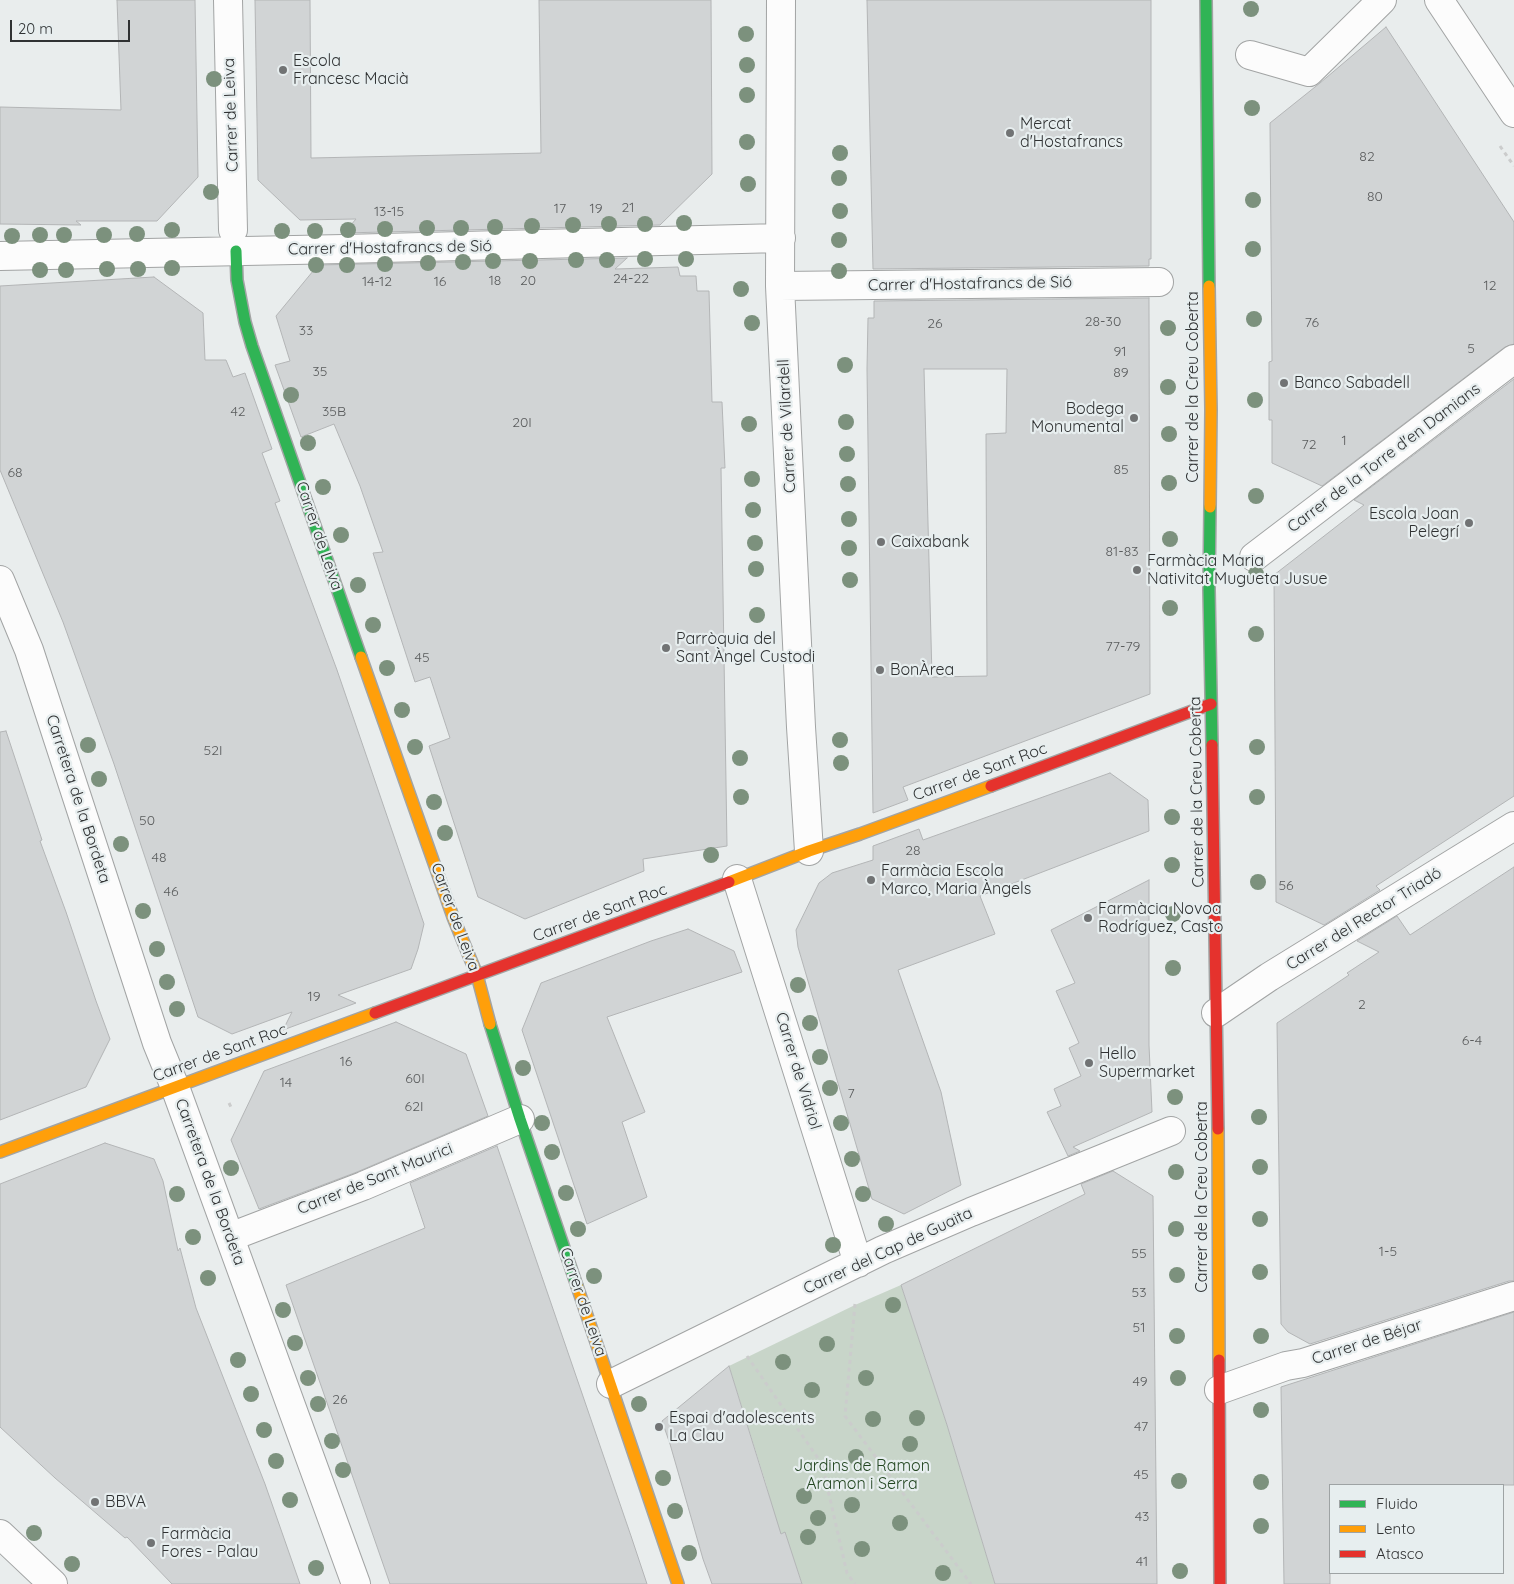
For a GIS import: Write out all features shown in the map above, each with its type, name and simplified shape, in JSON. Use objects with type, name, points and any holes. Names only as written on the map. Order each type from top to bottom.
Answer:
[{"type":"street","name":"Carrer de Leiva","points":[[228,0],[237,280],[245,322],[450,908],[477,975],[493,1034],[520,1119],[678,1584]]},
{"type":"street","name":"Carrer de Vilardell","points":[[781,0],[780,286],[801,727],[809,851]]},
{"type":"street","name":"Carrer de la Creu Coberta","points":[[1206,0],[1210,410],[1209,590],[1216,1013],[1220,1584]]},
{"type":"street","points":[[1250,55],[1309,72],[1382,0]]},
{"type":"street","points":[[1439,0],[1514,113]]},
{"type":"street","name":"Carrer d'Hostafrancs de Sió","points":[[0,256],[235,240],[713,241],[781,238]]},
{"type":"street","name":"Carrer d'Hostafrancs de Sió","points":[[780,286],[1122,276],[1159,282]]},
{"type":"street","name":"Carrer de la Torre d'en Damians","points":[[1254,557],[1514,360]]},
{"type":"street","name":"Carretera de la Bordeta","points":[[0,580],[29,650],[154,1034],[176,1087],[356,1584]]},
{"type":"street","name":"Carrer de Sant Roc","points":[[0,1152],[737,880],[809,851],[870,831],[1212,704]]},
{"type":"street","name":"Carrer del Rector Triadó","points":[[1216,1013],[1269,977],[1514,826]]},
{"type":"street","name":"Carrer de Vidriol","points":[[737,880],[858,1263]]},
{"type":"street","name":"Carrer de Sant Maurici","points":[[230,1238],[364,1186],[520,1119]]},
{"type":"street","name":"Carrer del Cap de Guaita","points":[[611,1384],[883,1250],[971,1212],[1171,1131]]},
{"type":"street","name":"Carrer de Béjar","points":[[1219,1390],[1286,1366],[1303,1363],[1514,1296]]},
{"type":"street","points":[[0,1534],[53,1584]]},
{"type":"path","points":[[858,1263],[844,1416],[971,1584]]},
{"type":"path","points":[[724,1329],[747,1357],[822,1464],[847,1573],[855,1584]]},
{"type":"green space","name":"Jardins de Ramon Aramon i Serra","points":[[901,1285],[947,1425],[995,1584],[802,1584],[785,1533],[779,1534],[766,1484],[729,1366],[855,1305]]},
{"type":"building","points":[[117,0],[195,0],[198,177],[157,221],[76,221],[81,225],[0,224],[0,107],[121,110]]},
{"type":"building","points":[[255,0],[310,0],[311,158],[541,153],[539,0],[711,0],[712,174],[660,225],[344,233],[356,219],[300,220],[258,180]]},
{"type":"building","name":"Mercat d'Hostafrancs","points":[[867,0],[1151,0],[1151,259],[1149,259],[1149,266],[873,269]]},
{"type":"building","points":[[1386,27],[1514,222],[1514,344],[1505,347],[1322,486],[1272,463],[1272,420],[1269,420],[1269,362],[1272,361],[1270,123]]},
{"type":"building","points":[[627,258],[615,269],[678,267],[680,276],[696,276],[697,291],[709,291],[712,402],[722,402],[725,468],[721,468],[727,846],[643,859],[644,871],[525,919],[478,897],[429,746],[450,738],[430,677],[415,682],[373,553],[383,552],[360,486],[334,424],[301,437],[275,365],[290,361],[276,316],[318,265]]},
{"type":"building","points":[[154,277],[203,313],[205,360],[226,360],[233,377],[245,373],[272,449],[262,453],[280,501],[275,503],[337,670],[424,924],[411,969],[338,995],[356,1003],[283,1030],[292,1012],[232,1034],[198,1017],[114,764],[63,622],[0,470],[0,286]]},
{"type":"building","points":[[1149,298],[1150,694],[903,787],[908,800],[873,813],[867,369],[868,318],[874,318],[874,301]],"holes":[[[924,369],[1007,369],[1006,433],[986,434],[987,676],[932,677]]]},
{"type":"building","points":[[1514,379],[1514,796],[1376,886],[1380,890],[1324,925],[1276,902],[1274,575],[1364,505],[1354,500]]},
{"type":"building","points":[[6,731],[42,840],[40,841],[110,1039],[86,1087],[0,1120],[0,732]]},
{"type":"building","points":[[1110,773],[1148,800],[1149,831],[980,896],[995,934],[898,970],[941,1092],[961,1185],[904,1214],[872,1199],[798,947],[796,930],[819,883],[832,873],[873,860],[873,846],[919,829],[923,840]]},
{"type":"building","points":[[1514,867],[1514,1281],[1310,1344],[1288,1332],[1281,1324],[1277,1023],[1349,975],[1347,973],[1379,952],[1357,941],[1397,916],[1410,935]]},
{"type":"building","points":[[1149,880],[1149,1045],[1152,1112],[1073,1147],[1080,1151],[1068,1156],[1047,1112],[1061,1106],[1054,1089],[1081,1076],[1069,1048],[1079,1043],[1056,991],[1075,983],[1051,930]]},
{"type":"building","points":[[688,929],[734,951],[742,972],[607,1017],[645,1112],[622,1122],[647,1197],[587,1224],[522,1030],[541,983]]},
{"type":"building","points":[[396,1022],[466,1054],[488,1116],[357,1172],[259,1209],[231,1140],[264,1071]]},
{"type":"building","points":[[105,1143],[154,1159],[163,1181],[178,1251],[180,1248],[196,1308],[265,1484],[300,1584],[172,1584],[127,1537],[125,1538],[55,1478],[0,1427],[0,1184]]},
{"type":"building","points":[[497,1146],[647,1584],[390,1584],[286,1285],[425,1228],[410,1183]]},
{"type":"building","points":[[1113,1171],[1153,1196],[1157,1584],[995,1584],[947,1425],[901,1285],[1085,1194],[1081,1184]]},
{"type":"building","points":[[1514,1312],[1514,1485],[1329,1484],[1330,1584],[1284,1584],[1281,1387]]},
{"type":"building","points":[[729,1366],[781,1534],[785,1532],[802,1584],[712,1584],[703,1559],[662,1421]]},
{"type":"traffic: fast","points":[[1206,0],[1209,286]]},
{"type":"traffic: fast","points":[[236,251],[237,280],[245,322],[252,346],[361,657]]},
{"type":"traffic: fast","points":[[1210,507],[1209,590],[1212,745]]},
{"type":"traffic: fast","points":[[490,1024],[577,1286]]},
{"type":"traffic: slow","points":[[1209,286],[1210,507]]},
{"type":"traffic: slow","points":[[361,657],[453,917],[477,975],[490,1024]]},
{"type":"traffic: slow","points":[[729,882],[809,851],[991,786]]},
{"type":"traffic: slow","points":[[0,1152],[375,1013]]},
{"type":"traffic: slow","points":[[1218,1129],[1219,1360]]},
{"type":"traffic: slow","points":[[577,1286],[678,1584]]},
{"type":"traffic: jam","points":[[991,786],[1211,704]]},
{"type":"traffic: jam","points":[[1212,745],[1218,1129]]},
{"type":"traffic: jam","points":[[375,1013],[729,882]]},
{"type":"traffic: jam","points":[[1219,1360],[1220,1584]]},
{"type":"place","name":"Escola Francesc Macià","points":[[283,70]]},
{"type":"place","name":"Mercat d'Hostafrancs","points":[[1010,133]]},
{"type":"place","name":"Banco Sabadell","points":[[1284,383]]},
{"type":"place","name":"Bodega Monumental","points":[[1134,418]]},
{"type":"place","name":"Escola Joan Pelegrí","points":[[1469,523]]},
{"type":"place","name":"Caixabank","points":[[881,542]]},
{"type":"place","name":"Farmàcia Maria Nativitat Mugueta Jusue","points":[[1137,570]]},
{"type":"place","name":"Parròquia del Sant Àngel Custodi","points":[[666,648]]},
{"type":"place","name":"BonÀrea","points":[[880,670]]},
{"type":"place","name":"Farmàcia Escola Marco, Maria Àngels","points":[[871,880]]},
{"type":"place","name":"Farmàcia Novoa Rodríguez, Casto","points":[[1088,918]]},
{"type":"place","name":"Hello Supermarket","points":[[1089,1063]]},
{"type":"place","name":"Espai d'adolescents La Clau","points":[[659,1427]]},
{"type":"place","name":"BBVA","points":[[95,1502]]},
{"type":"place","name":"Farmàcia Fores - Palau","points":[[151,1543]]}]
